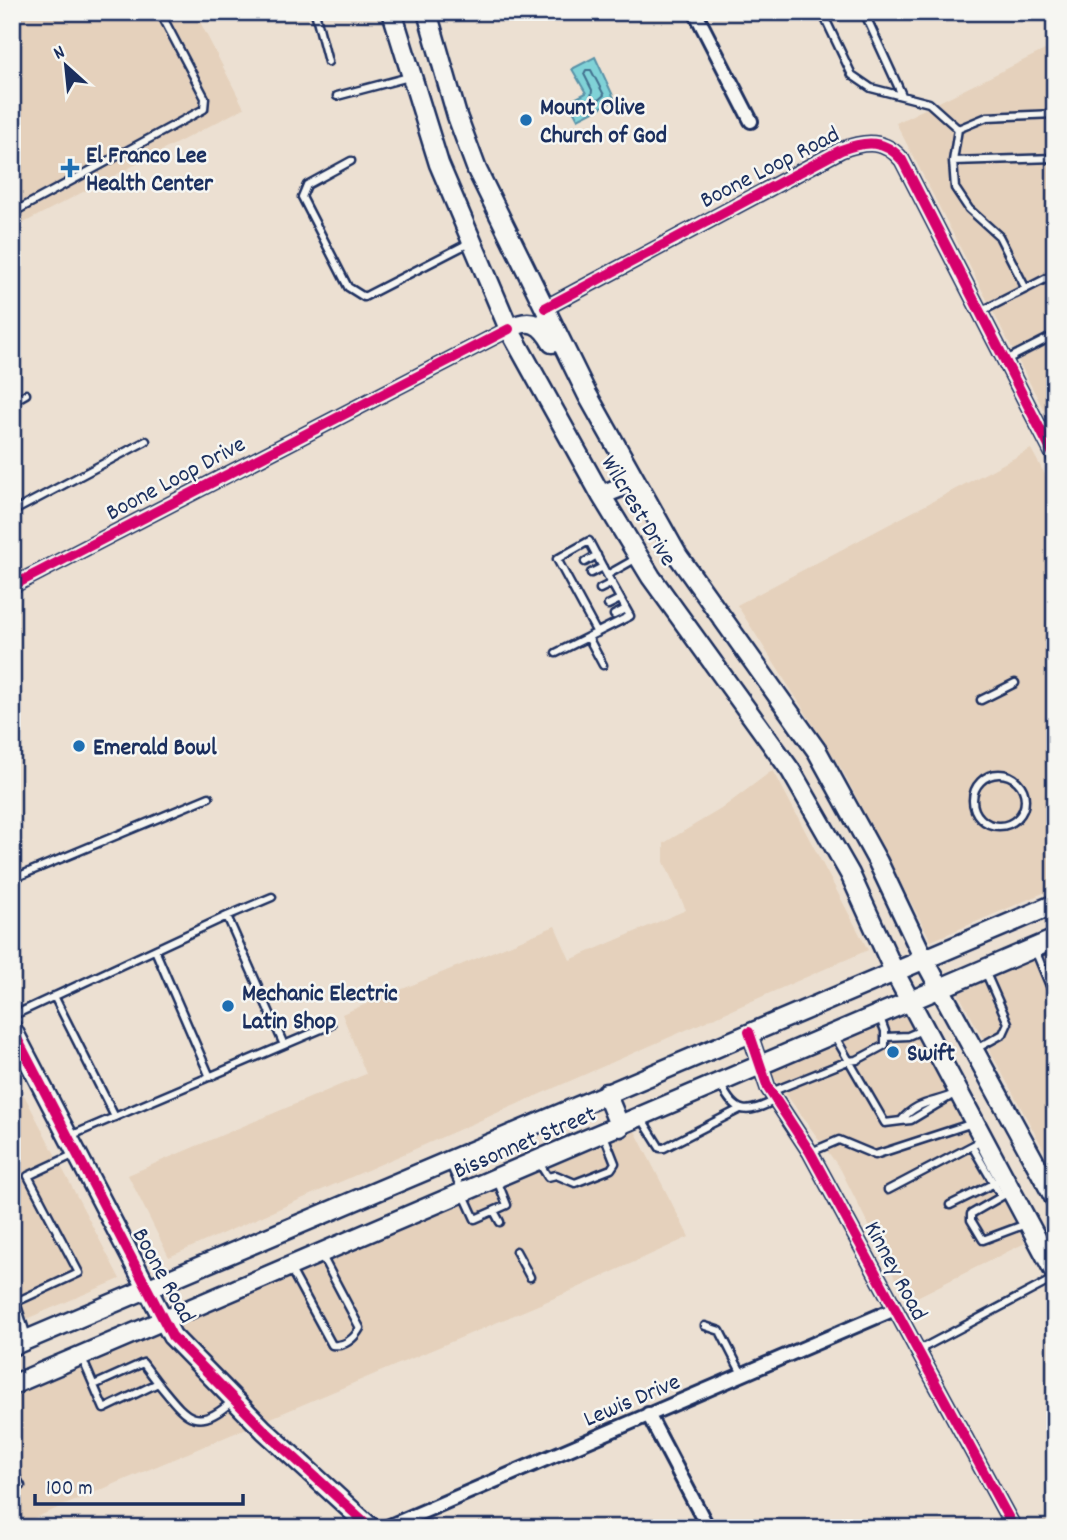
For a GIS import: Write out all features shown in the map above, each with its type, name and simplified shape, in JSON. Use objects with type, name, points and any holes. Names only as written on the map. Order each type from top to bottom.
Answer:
[{"type":"main road","name":"Wilcrest Drive","points":[[392,12],[439,164],[509,329],[601,495],[639,557],[791,771],[849,874],[894,971],[926,1028],[955,1093],[975,1122],[978,1143],[1003,1187],[1028,1223],[1055,1276]]},
{"type":"main road","name":"Wilcrest Drive","points":[[427,12],[457,116],[477,170],[587,394],[634,482],[678,556],[817,751],[878,862],[924,959],[1055,1199]]},
{"type":"main road","points":[[509,329],[528,321],[544,329],[578,387],[587,394]]},
{"type":"main road","points":[[601,495],[634,482]]},
{"type":"main road","points":[[691,631],[729,627]]},
{"type":"main road","points":[[791,771],[817,751]]},
{"type":"main road","name":"Bissonnet Street","points":[[20,1343],[1055,904]]},
{"type":"main road","name":"Bissonnet Street","points":[[12,1385],[165,1322],[1055,939]]},
{"type":"main road","name":"Boone Road","points":[[12,1028],[146,1289],[173,1336],[234,1399],[371,1528]]},
{"type":"main road","points":[[606,1093],[612,1130]]},
{"type":"street","points":[[695,12],[751,121]]},
{"type":"street","name":"Boone Loop Road","points":[[545,308],[841,150],[871,143],[887,146],[902,160],[1055,457]]},
{"type":"street","name":"Boone Loop Drive","points":[[12,586],[509,329]]},
{"type":"street","name":"Kinney Road","points":[[749,1032],[759,1066],[774,1096],[810,1153],[1014,1528]]},
{"type":"street","name":"Lewis Drive","points":[[384,1528],[895,1310]]},
{"type":"street","points":[[648,1415],[708,1528]]},
{"type":"lane","points":[[12,213],[204,109],[205,98],[160,12]]},
{"type":"lane","points":[[315,12],[328,62]]},
{"type":"lane","points":[[822,12],[852,75],[871,88],[929,103],[958,129]]},
{"type":"lane","points":[[864,12],[902,95]]},
{"type":"lane","points":[[337,96],[411,76]]},
{"type":"lane","points":[[958,129],[987,117],[1055,114]]},
{"type":"lane","points":[[958,129],[953,161],[955,188],[969,209],[999,236],[1026,289]]},
{"type":"lane","points":[[953,161],[1055,158]]},
{"type":"lane","points":[[351,161],[307,185],[302,197],[348,286],[357,295],[364,297],[471,242]]},
{"type":"lane","points":[[981,312],[1055,274]]},
{"type":"lane","points":[[1006,360],[1055,335]]},
{"type":"lane","points":[[12,402],[26,394]]},
{"type":"lane","points":[[12,512],[146,441]]},
{"type":"lane","points":[[556,653],[588,638],[629,616],[589,541],[557,559],[574,582],[579,600],[591,613],[597,633]]},
{"type":"lane","points":[[585,562],[597,555]]},
{"type":"lane","points":[[607,575],[639,557]]},
{"type":"lane","points":[[591,573],[603,567]]},
{"type":"lane","points":[[564,572],[572,568]]},
{"type":"lane","points":[[600,589],[612,583]]},
{"type":"lane","points":[[579,600],[586,596]]},
{"type":"lane","points":[[608,605],[620,599]]},
{"type":"lane","points":[[614,615],[626,609]]},
{"type":"lane","points":[[593,626],[601,622]]},
{"type":"lane","points":[[588,638],[603,665]]},
{"type":"lane","points":[[981,700],[1015,683]]},
{"type":"lane","points":[[996,773],[1004,774],[1019,782],[1025,799],[1024,808],[1014,822],[996,827],[988,824],[975,812],[972,795],[980,780],[996,773]]},
{"type":"lane","points":[[12,879],[209,797]]},
{"type":"lane","points":[[12,1016],[272,897]]},
{"type":"lane","points":[[228,916],[284,1045]]},
{"type":"lane","points":[[1034,948],[1055,998]]},
{"type":"lane","points":[[155,950],[210,1077]]},
{"type":"lane","points":[[974,1050],[1003,1034],[1008,1024],[984,969]]},
{"type":"lane","points":[[54,996],[116,1117]]},
{"type":"lane","points":[[720,1083],[731,1105],[740,1109],[756,1110],[774,1096],[885,1045],[886,1037],[878,1014]]},
{"type":"lane","points":[[68,1137],[331,1025]]},
{"type":"lane","points":[[886,1037],[908,1036],[926,1028]]},
{"type":"lane","points":[[833,1034],[885,1123],[901,1121],[907,1113],[933,1098],[955,1093]]},
{"type":"lane","points":[[641,1117],[660,1148],[664,1148],[740,1109]]},
{"type":"lane","points":[[810,1153],[839,1140],[876,1155],[975,1122]]},
{"type":"lane","points":[[538,1162],[548,1177],[556,1175],[575,1183],[611,1169],[615,1163],[612,1130]]},
{"type":"lane","points":[[888,1190],[978,1143]]},
{"type":"lane","points":[[20,1343],[16,1302],[79,1273],[28,1176],[76,1154]]},
{"type":"lane","points":[[449,1160],[475,1219],[507,1205],[496,1180]]},
{"type":"lane","points":[[950,1205],[1003,1187]]},
{"type":"lane","points":[[1003,1187],[971,1214],[980,1237],[986,1239],[1028,1223]]},
{"type":"lane","points":[[494,1211],[499,1222]]},
{"type":"lane","points":[[516,1251],[530,1277]]},
{"type":"lane","points":[[290,1268],[332,1345],[339,1346],[355,1337],[360,1328],[321,1255]]},
{"type":"lane","points":[[917,1351],[1055,1276]]},
{"type":"lane","points":[[705,1326],[720,1331],[742,1374]]},
{"type":"lane","points":[[82,1357],[104,1409],[158,1383]]},
{"type":"lane","points":[[94,1385],[143,1363],[181,1410],[194,1419],[215,1416],[234,1399]]},
{"type":"lane","points":[[12,1470],[21,1486]]},
{"type":"shaded area","name":"El Franco Lee Health Center","points":[[12,12],[195,12],[244,108],[12,229]]},
{"type":"shaded area","points":[[1055,45],[1055,432],[896,123]]},
{"type":"shaded area","points":[[1031,449],[1055,493],[1055,888],[931,941],[842,770],[737,605]]},
{"type":"shaded area","points":[[773,770],[868,950],[169,1257],[128,1175],[366,1074],[342,1014],[555,926],[570,960],[686,910],[664,862],[664,843],[721,809]]},
{"type":"shaded area","points":[[1055,950],[1055,1170],[958,993]]},
{"type":"shaded area","points":[[907,1010],[1025,1243],[907,1302],[841,1170],[770,1072]]},
{"type":"shaded area","points":[[24,1095],[120,1279],[12,1325],[12,1101]]},
{"type":"shaded area","points":[[633,1127],[689,1237],[571,1291],[13,1527],[12,1397]]},
{"type":"water","points":[[595,57],[615,100],[578,119],[569,102],[586,93],[572,69]]},
{"type":"cycle path","points":[[545,308],[841,150],[866,144],[882,145],[902,160],[1055,458]]},
{"type":"cycle path","points":[[12,586],[509,329]]},
{"type":"cycle path","points":[[12,1029],[172,1336],[264,1430],[371,1528]]},
{"type":"cycle path","points":[[749,1032],[768,1088],[810,1152],[1014,1528]]},
{"type":"place","name":"Mount Olive Church of God","points":[[526,120]]},
{"type":"place","name":"El Franco Lee Health Center","points":[[70,168]]},
{"type":"place","name":"Emerald Bowl","points":[[79,746]]},
{"type":"place","name":"Mechanic Electric Latin Shop","points":[[228,1006]]},
{"type":"place","name":"Swift","points":[[893,1052]]}]
